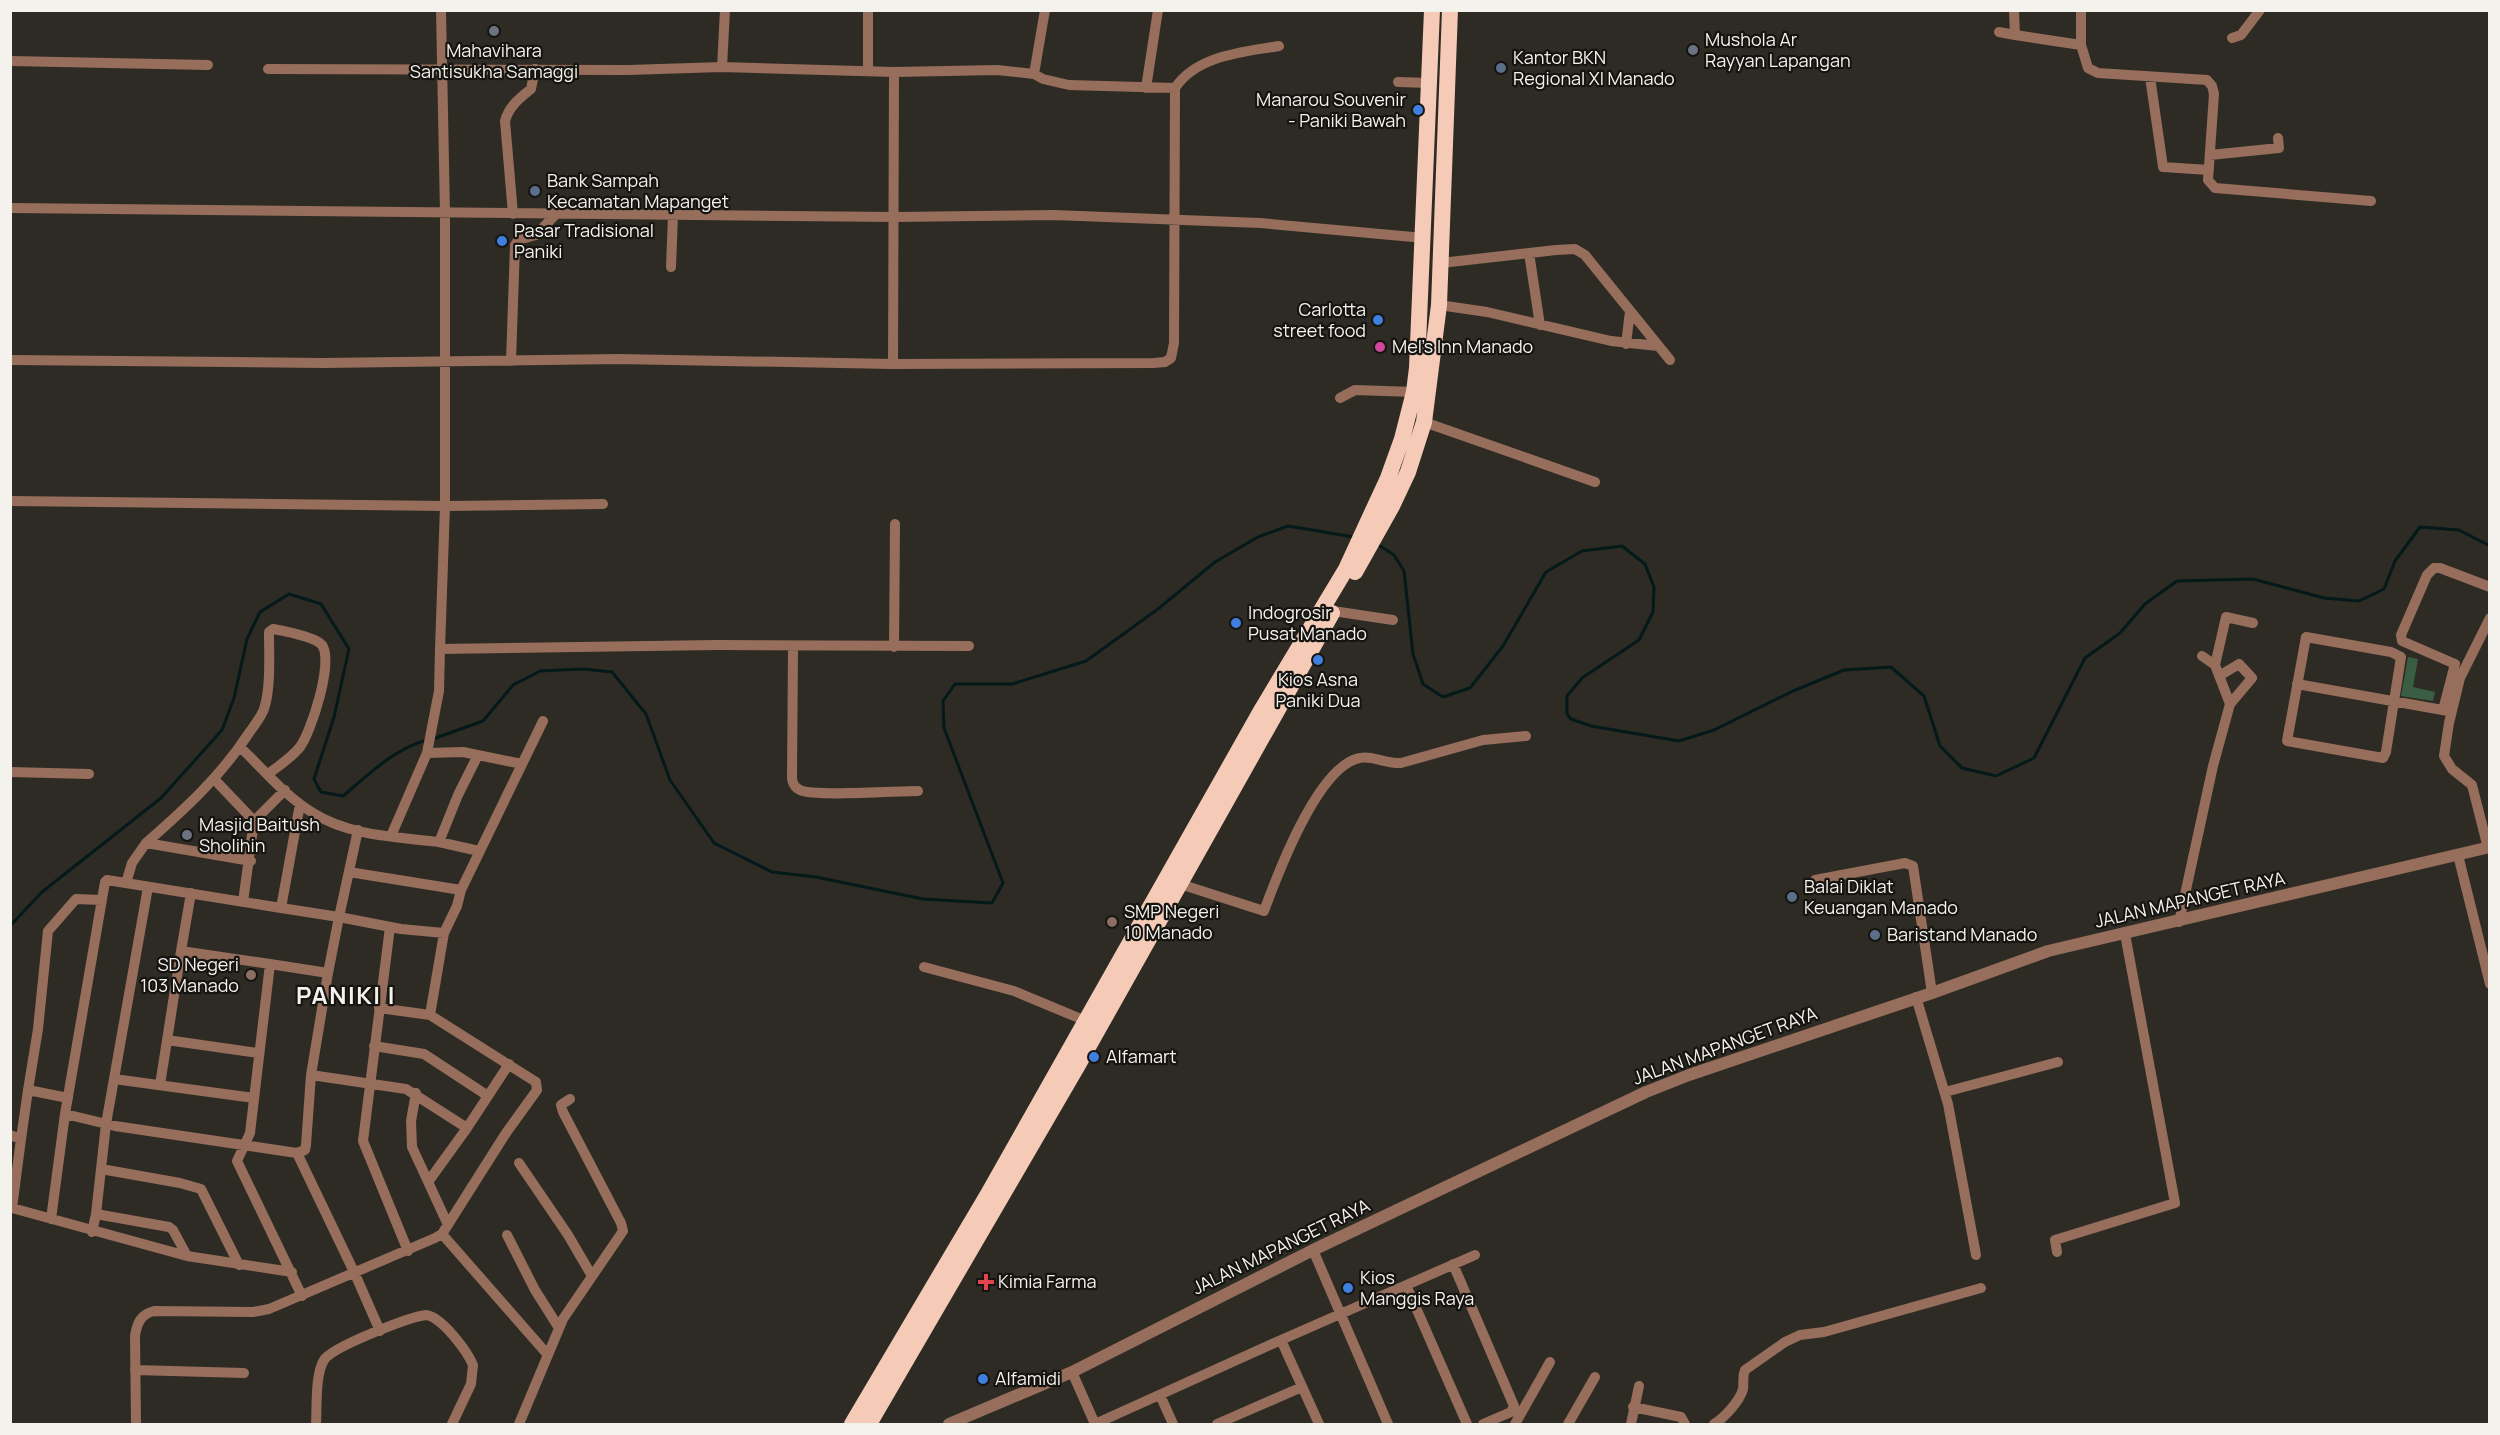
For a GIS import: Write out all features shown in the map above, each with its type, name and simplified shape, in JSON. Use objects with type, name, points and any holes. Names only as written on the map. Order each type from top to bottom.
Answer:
[{"type":"highway","points":[[1385,502],[1388,478],[1402,440],[1414,392],[1424,238],[1432,10]]},
{"type":"highway","points":[[869,1425],[1180,884],[1268,712],[1333,611],[1385,502],[1408,472],[1424,422],[1439,305],[1450,10]]},
{"type":"highway","points":[[852,1425],[1359,554]]},
{"type":"street","points":[[392,836],[427,753],[439,691],[445,506],[445,214],[441,10]]},
{"type":"street","points":[[722,67],[725,10]]},
{"type":"street","points":[[868,10],[868,70]]},
{"type":"street","points":[[1034,74],[1045,10]]},
{"type":"street","points":[[1146,88],[1158,10]]},
{"type":"street","points":[[2014,10],[2015,35]]},
{"type":"street","points":[[2081,10],[2081,45],[2085,63],[2092,72],[2207,80],[2211,83],[2214,94],[2208,180],[2215,188],[2372,201]]},
{"type":"street","points":[[2232,38],[2241,35],[2259,10]]},
{"type":"street","points":[[1999,32],[2081,45]]},
{"type":"street","points":[[10,360],[444,362],[618,359],[893,364],[1164,362],[1171,358],[1174,352],[1175,88],[1192,71],[1213,60],[1279,46]]},
{"type":"street","points":[[10,61],[208,65]]},
{"type":"street","points":[[268,69],[628,70],[722,67],[894,72],[997,70],[1034,74],[1043,79],[1069,85],[1175,88]]},
{"type":"street","points":[[513,214],[506,121],[508,112],[517,100],[531,89],[535,69]]},
{"type":"street","points":[[893,364],[894,72]]},
{"type":"street","points":[[2150,77],[2163,167],[2209,170]]},
{"type":"street","points":[[1398,82],[1429,83]]},
{"type":"street","points":[[2210,155],[2279,148],[2278,138]]},
{"type":"street","points":[[10,208],[445,214],[777,214],[894,217],[1054,214],[1260,223],[1424,238]]},
{"type":"street","points":[[512,361],[515,245],[518,240],[536,235],[556,214]]},
{"type":"street","points":[[672,267],[673,215]]},
{"type":"street","points":[[1441,263],[1575,249],[1585,255],[1670,360]]},
{"type":"street","points":[[1530,253],[1540,325]]},
{"type":"street","points":[[1439,305],[1487,312],[1626,344],[1658,346]]},
{"type":"street","points":[[1626,344],[1630,311]]},
{"type":"street","points":[[1340,398],[1355,390],[1414,392]]},
{"type":"street","points":[[1424,422],[1595,482]]},
{"type":"street","points":[[10,501],[445,506],[603,504]]},
{"type":"street","points":[[894,647],[895,524]]},
{"type":"street","points":[[2460,666],[2401,640],[2427,574],[2434,568],[2440,568],[2490,587]]},
{"type":"street","points":[[1333,611],[1393,620]]},
{"type":"street","points":[[2217,670],[2226,617],[2253,623]]},
{"type":"street","points":[[2489,848],[2472,785],[2445,760],[2447,711],[2460,678],[2460,666],[2490,618]]},
{"type":"street","points":[[126,883],[132,863],[146,843],[185,810],[214,779],[240,747],[264,710],[268,677],[269,632],[277,630],[319,642],[324,651],[325,673],[310,727],[298,749],[268,774]]},
{"type":"street","points":[[2306,637],[2397,653],[2401,657],[2401,663],[2386,752],[2383,758],[2290,743],[2285,738],[2297,684],[2306,637]]},
{"type":"street","points":[[440,649],[717,645],[969,646]]},
{"type":"street","points":[[793,647],[792,779],[794,785],[801,791],[819,792],[918,791]]},
{"type":"street","points":[[2202,656],[2217,670],[2230,704]]},
{"type":"street","points":[[2179,922],[2213,766],[2230,704],[2252,678],[2239,664],[2217,670]]},
{"type":"street","points":[[2297,684],[2447,711]]},
{"type":"street","points":[[430,1015],[444,933],[458,906],[461,890],[543,721]]},
{"type":"street","points":[[1180,884],[1264,910],[1288,846],[1328,782],[1344,764],[1365,757],[1388,763],[1401,763],[1483,740],[1526,736]]},
{"type":"street","points":[[240,747],[300,804],[327,820],[358,830],[480,851]]},
{"type":"street","points":[[427,753],[463,752],[522,764]]},
{"type":"street","points":[[439,843],[458,795],[478,754]]},
{"type":"street","points":[[10,772],[89,774]]},
{"type":"street","points":[[214,779],[254,821]]},
{"type":"street","points":[[243,902],[254,821],[285,790]]},
{"type":"street","points":[[281,908],[300,804]]},
{"type":"street","points":[[65,1114],[106,1124],[297,1153],[305,1150],[311,1075],[328,973],[358,830]]},
{"type":"street","points":[[146,843],[250,861]]},
{"type":"street","name":"JALAN MAPANGET RAYA","points":[[949,1425],[1072,1372],[1313,1250],[1646,1092],[1689,1074],[1932,993],[2048,951],[2489,848]]},
{"type":"street","points":[[2458,855],[2490,984]]},
{"type":"street","points":[[1815,880],[1905,863],[1913,866],[1932,993]]},
{"type":"street","points":[[349,872],[461,890]]},
{"type":"street","points":[[51,1219],[65,1114],[106,880],[390,927],[444,933]]},
{"type":"street","points":[[92,1232],[106,1124],[148,886]]},
{"type":"street","points":[[160,1085],[191,893]]},
{"type":"street","points":[[101,900],[76,899],[48,932],[38,1029],[28,1090],[16,1137],[11,1214],[51,1219],[187,1256],[292,1272]]},
{"type":"street","points":[[390,927],[374,1046],[364,1146],[408,1251]]},
{"type":"street","points":[[2057,1252],[2055,1240],[2175,1203],[2124,934]]},
{"type":"street","points":[[182,951],[328,973]]},
{"type":"street","points":[[270,964],[250,1133],[238,1163],[302,1296]]},
{"type":"street","points":[[924,967],[1014,991],[1086,1021]]},
{"type":"street","points":[[1916,997],[1945,1092],[1976,1255]]},
{"type":"street","points":[[136,1425],[136,1326],[144,1315],[148,1312],[253,1312],[277,1307],[408,1251],[445,1229],[538,1087],[536,1082],[509,1064],[430,1015],[379,1008]]},
{"type":"street","points":[[168,1040],[258,1053]]},
{"type":"street","points":[[374,1046],[424,1054],[488,1096]]},
{"type":"street","points":[[1945,1092],[2058,1062]]},
{"type":"street","points":[[428,1182],[509,1064]]},
{"type":"street","points":[[311,1075],[371,1082],[406,1089],[416,1093],[430,1105],[467,1128]]},
{"type":"street","points":[[114,1079],[254,1098]]},
{"type":"street","points":[[28,1090],[68,1098]]},
{"type":"street","points":[[416,1093],[411,1139],[415,1155],[428,1182],[445,1229],[548,1355]]},
{"type":"street","points":[[519,1425],[559,1328],[623,1229],[563,1112],[561,1105],[570,1100]]},
{"type":"street","points":[[297,1153],[380,1331]]},
{"type":"street","points":[[519,1163],[568,1235],[592,1276]]},
{"type":"street","points":[[101,1169],[192,1185],[201,1189],[239,1265]]},
{"type":"street","points":[[96,1214],[169,1227],[173,1230],[187,1256]]},
{"type":"street","points":[[507,1235],[559,1328]]},
{"type":"street","points":[[1313,1250],[1388,1425]]},
{"type":"street","points":[[1072,1372],[1095,1424],[1475,1255]]},
{"type":"street","points":[[1453,1264],[1514,1406],[1511,1412],[1483,1425]]},
{"type":"street","points":[[1406,1286],[1467,1425]]},
{"type":"street","points":[[1714,1425],[1739,1396],[1745,1370],[1792,1338],[1824,1332],[1981,1288]]},
{"type":"street","points":[[329,1425],[316,1423],[320,1370],[325,1357],[333,1350],[380,1331],[414,1318],[431,1316],[447,1329],[470,1357],[473,1365],[474,1376],[452,1425]]},
{"type":"street","points":[[1281,1340],[1319,1425]]},
{"type":"street","points":[[1515,1425],[1550,1362]]},
{"type":"street","points":[[135,1370],[244,1373]]},
{"type":"street","points":[[1568,1425],[1595,1377]]},
{"type":"street","points":[[1631,1425],[1639,1386]]},
{"type":"street","points":[[1217,1425],[1302,1387]]},
{"type":"street","points":[[1160,1395],[1173,1425]]},
{"type":"street","points":[[1634,1407],[1681,1418],[1685,1425]]},
{"type":"green space","points":[[2408,657],[2418,659],[2413,687],[2435,692],[2433,701],[2401,696]]},
{"type":"waterway","points":[[433,739],[483,721],[513,685],[540,671],[583,669],[612,672],[646,714],[670,780],[714,843],[772,872],[816,877],[923,899],[992,903],[1003,883],[944,728],[943,701],[955,684],[1012,684],[1086,661],[1158,609],[1215,562],[1258,537],[1288,526],[1354,537]]},
{"type":"waterway","points":[[1377,544],[1394,555],[1404,571],[1413,654],[1423,684],[1443,697],[1470,688],[1503,646],[1546,572],[1582,551],[1622,546],[1645,564],[1654,587],[1653,612],[1639,640],[1582,678],[1567,696],[1567,714],[1571,719],[1591,726],[1679,741],[1714,730],[1793,691],[1844,670],[1891,667],[1924,696],[1940,746],[1962,768],[1996,776],[2034,758],[2085,658],[2120,633],[2145,604],[2177,581],[2253,579],[2324,598],[2359,601],[2384,589],[2395,561],[2420,527],[2459,530],[2490,546]]},
{"type":"waterway","points":[[10,926],[42,892],[161,798],[222,730],[234,698],[247,639],[260,612],[289,594],[321,604],[349,649],[334,717],[314,779],[321,792],[343,796],[393,756],[427,740]]},
{"type":"place","name":"Mahavihara Santisukha Samaggi","points":[[494,31]]},
{"type":"place","name":"Mushola Ar Rayyan Lapangan","points":[[1693,50]]},
{"type":"place","name":"Kantor BKN Regional XI Manado","points":[[1501,68]]},
{"type":"place","name":"Manarou Souvenir - Paniki Bawah","points":[[1418,110]]},
{"type":"place","name":"Bank Sampah Kecamatan Mapanget","points":[[535,191]]},
{"type":"place","name":"Pasar Tradisional Paniki","points":[[502,241]]},
{"type":"place","name":"Carlotta street food","points":[[1378,320]]},
{"type":"place","name":"Mel's Inn Manado","points":[[1380,347]]},
{"type":"place","name":"Indogrosir Pusat Manado","points":[[1236,623]]},
{"type":"place","name":"Kios Asna Paniki Dua","points":[[1318,660]]},
{"type":"place","name":"Masjid Baitush Sholihin","points":[[187,835]]},
{"type":"place","name":"Balai Diklat Keuangan Manado","points":[[1792,897]]},
{"type":"place","name":"SMP Negeri 10 Manado","points":[[1112,922]]},
{"type":"place","name":"Baristand Manado","points":[[1875,935]]},
{"type":"place","name":"SD Negeri 103 Manado","points":[[251,975]]},
{"type":"place","name":"Alfamart","points":[[1094,1057]]},
{"type":"place","name":"Kimia Farma","points":[[986,1282]]},
{"type":"place","name":"Kios Manggis Raya","points":[[1348,1288]]},
{"type":"place","name":"Alfamidi","points":[[983,1379]]},
{"type":"district","name":"PANIKI I","points":[[346,996]]}]
